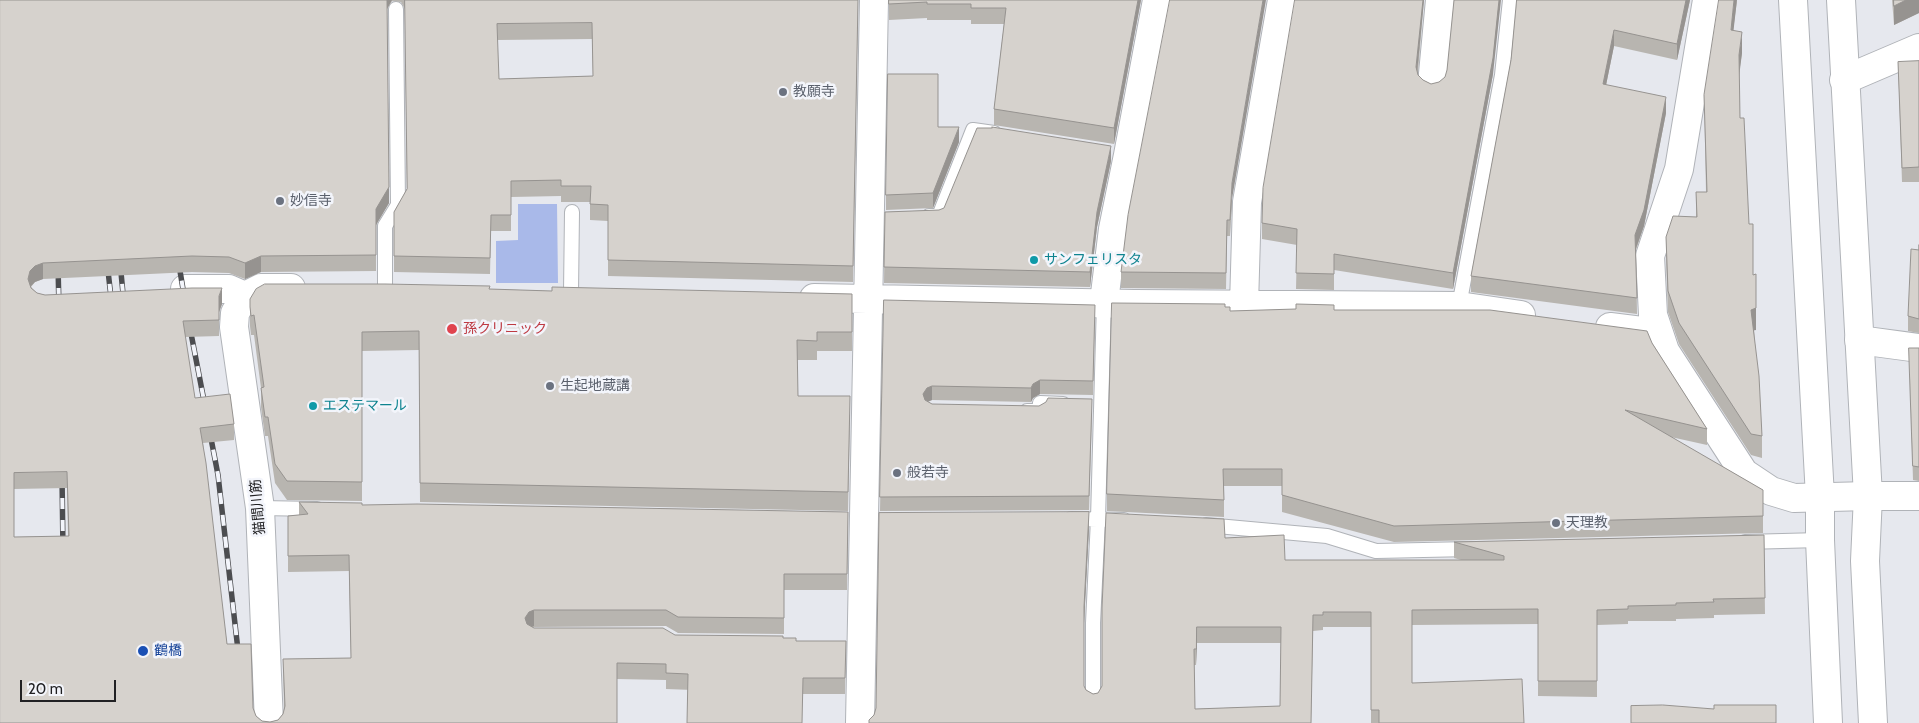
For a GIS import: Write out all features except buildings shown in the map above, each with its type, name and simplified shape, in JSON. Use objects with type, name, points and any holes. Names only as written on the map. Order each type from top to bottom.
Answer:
[{"type":"street","points":[[860,723],[856,644],[863,520],[867,299],[877,219],[874,0]]},
{"type":"street","points":[[1104,302],[1112,229],[1124,154],[1157,0]]},
{"type":"street","points":[[1244,305],[1247,202],[1282,0]]},
{"type":"street","points":[[1432,84],[1440,0]]},
{"type":"street","points":[[1707,0],[1678,169],[1650,256],[1653,315],[1665,351],[1744,473],[1771,491],[1794,498],[1919,496]]},
{"type":"street","points":[[1793,0],[1820,497],[1820,540],[1828,723]]},
{"type":"street","points":[[1841,0],[1868,496],[1865,561],[1874,723]]},
{"type":"street","points":[[1844,80],[1919,48]]},
{"type":"street","points":[[162,290],[229,289],[245,296],[261,288],[318,288]]},
{"type":"street","points":[[356,288],[414,288]]},
{"type":"street","points":[[542,292],[581,292]]},
{"type":"street","name":"猫間川筋","points":[[245,296],[235,313],[234,327],[260,508],[269,723]]},
{"type":"street","points":[[788,297],[1244,305],[1459,306],[1545,318]]},
{"type":"street","points":[[1583,323],[1658,333]]},
{"type":"street","points":[[1859,340],[1919,348]]},
{"type":"lane","points":[[1459,306],[1502,75],[1510,0]]},
{"type":"lane","points":[[385,287],[385,226],[398,206],[396,9]]},
{"type":"lane","points":[[913,217],[939,216],[972,130],[1012,136]]},
{"type":"lane","points":[[572,212],[581,292]]},
{"type":"lane","points":[[1093,701],[1093,631],[1104,302]]},
{"type":"lane","points":[[1010,411],[1039,412],[1040,403],[1101,404]]},
{"type":"lane","points":[[260,508],[328,509]]},
{"type":"lane","points":[[1059,519],[1138,521]]},
{"type":"lane","points":[[1197,524],[1237,526],[1327,536],[1376,551],[1485,548]]},
{"type":"lane","points":[[1731,542],[1820,540]]},
{"type":"shaded area","points":[[518,204],[557,204],[558,283],[496,283],[496,241],[518,240]]},
{"type":"railway","points":[[178,259],[185,301]]},
{"type":"railway","points":[[107,262],[112,306]]},
{"type":"railway","points":[[120,262],[124,304]]},
{"type":"railway","points":[[58,266],[59,308]]},
{"type":"railway","points":[[189,323],[206,411]]},
{"type":"railway","points":[[209,428],[218,475],[239,659]]},
{"type":"railway","points":[[62,476],[63,551]]},
{"type":"place","name":"教願寺","points":[[783,92]]},
{"type":"place","name":"妙信寺","points":[[280,201]]},
{"type":"place","name":"サンフェリスタ","points":[[1034,260]]},
{"type":"place","name":"孫クリニック","points":[[452,329]]},
{"type":"place","name":"生起地蔵講","points":[[550,386]]},
{"type":"place","name":"エステマール","points":[[313,406]]},
{"type":"place","name":"般若寺","points":[[897,473]]},
{"type":"place","name":"天理教","points":[[1556,523]]},
{"type":"place","name":"鶴橋","points":[[143,651]]}]
